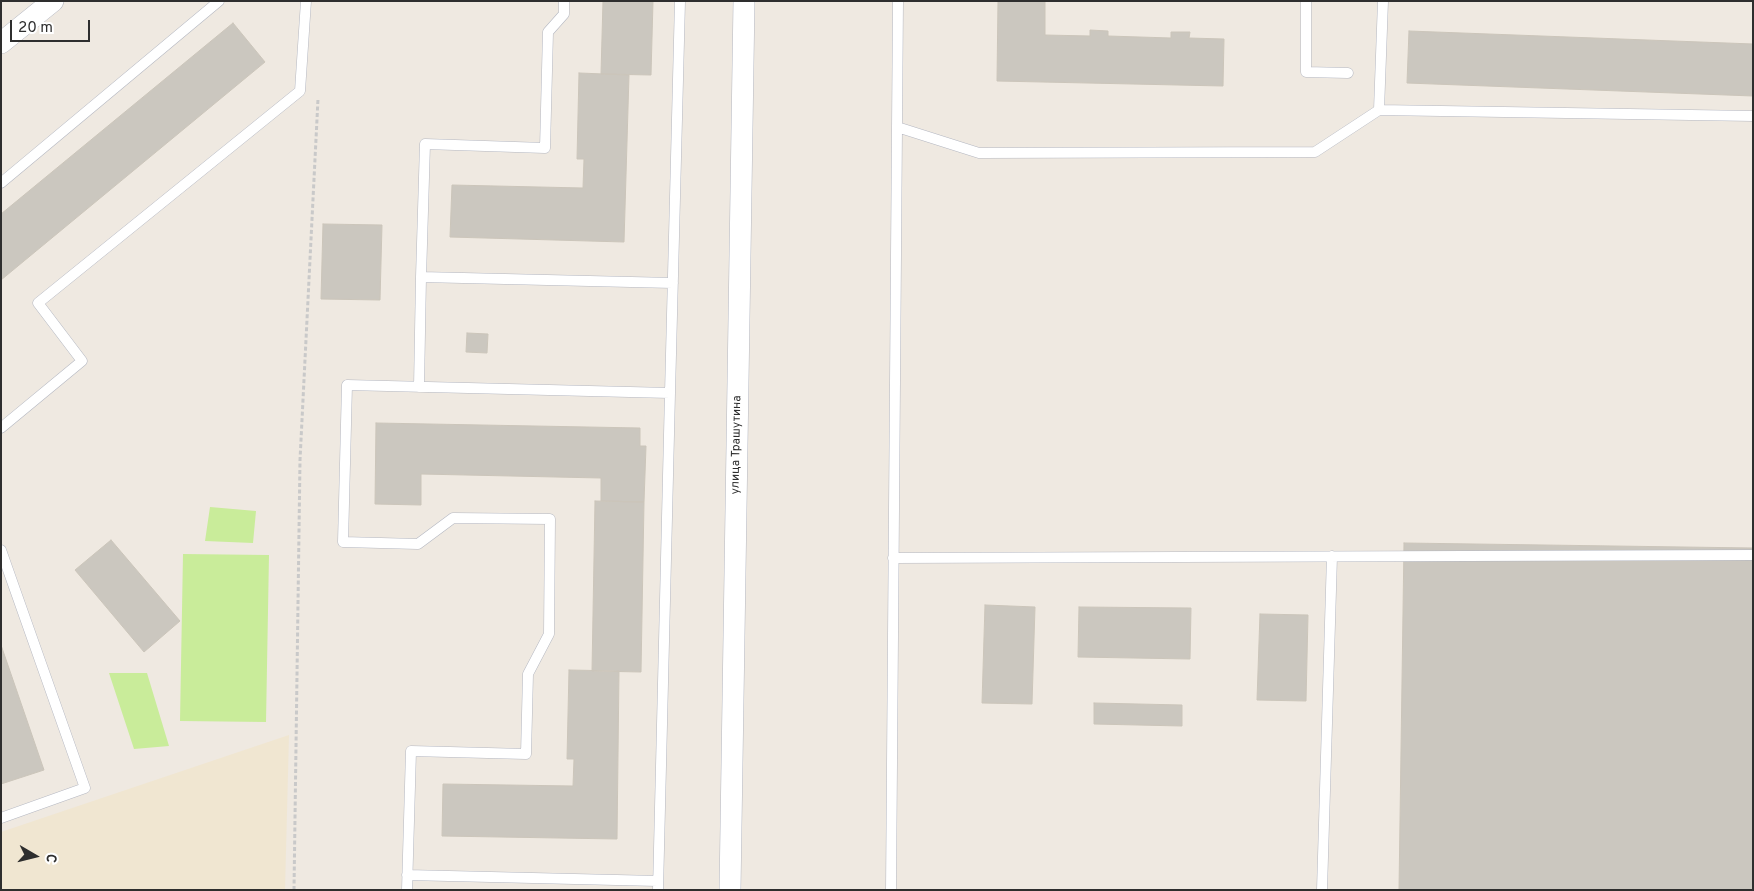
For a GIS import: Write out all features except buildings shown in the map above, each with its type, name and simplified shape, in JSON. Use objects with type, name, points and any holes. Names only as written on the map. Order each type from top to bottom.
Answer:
[{"type":"street","points":[[1,43],[53,1]]},
{"type":"street","name":"улица Трашутина","points":[[730,890],[744,1]]},
{"type":"lane","points":[[1,182],[219,1]]},
{"type":"lane","points":[[1,428],[82,361],[38,304],[300,91],[306,1]]},
{"type":"lane","points":[[419,387],[425,144],[545,148],[548,32],[564,14],[564,1]]},
{"type":"lane","points":[[407,875],[658,886],[680,1]]},
{"type":"lane","points":[[891,890],[898,1]]},
{"type":"lane","points":[[1306,1],[1306,72],[1348,73]]},
{"type":"lane","points":[[1379,110],[1383,1]]},
{"type":"lane","points":[[897,127],[979,153],[1315,152],[1379,110],[1753,116]]},
{"type":"lane","points":[[422,277],[673,284]]},
{"type":"lane","points":[[407,890],[411,751],[526,754],[528,674],[549,634],[550,519],[453,518],[418,544],[343,542],[347,385],[670,393]]},
{"type":"lane","points":[[1,550],[85,788],[1,818]]},
{"type":"lane","points":[[1322,890],[1332,556]]},
{"type":"lane","points":[[894,558],[1753,556]]},
{"type":"path","points":[[294,890],[300,460],[318,91]]},
{"type":"shaded area","points":[[289,735],[285,890],[1,890],[1,832]]},
{"type":"green space","points":[[210,507],[256,511],[253,543],[205,541]]},
{"type":"green space","points":[[183,554],[269,555],[266,722],[180,721]]},
{"type":"green space","points":[[109,673],[147,673],[169,746],[134,749]]}]
